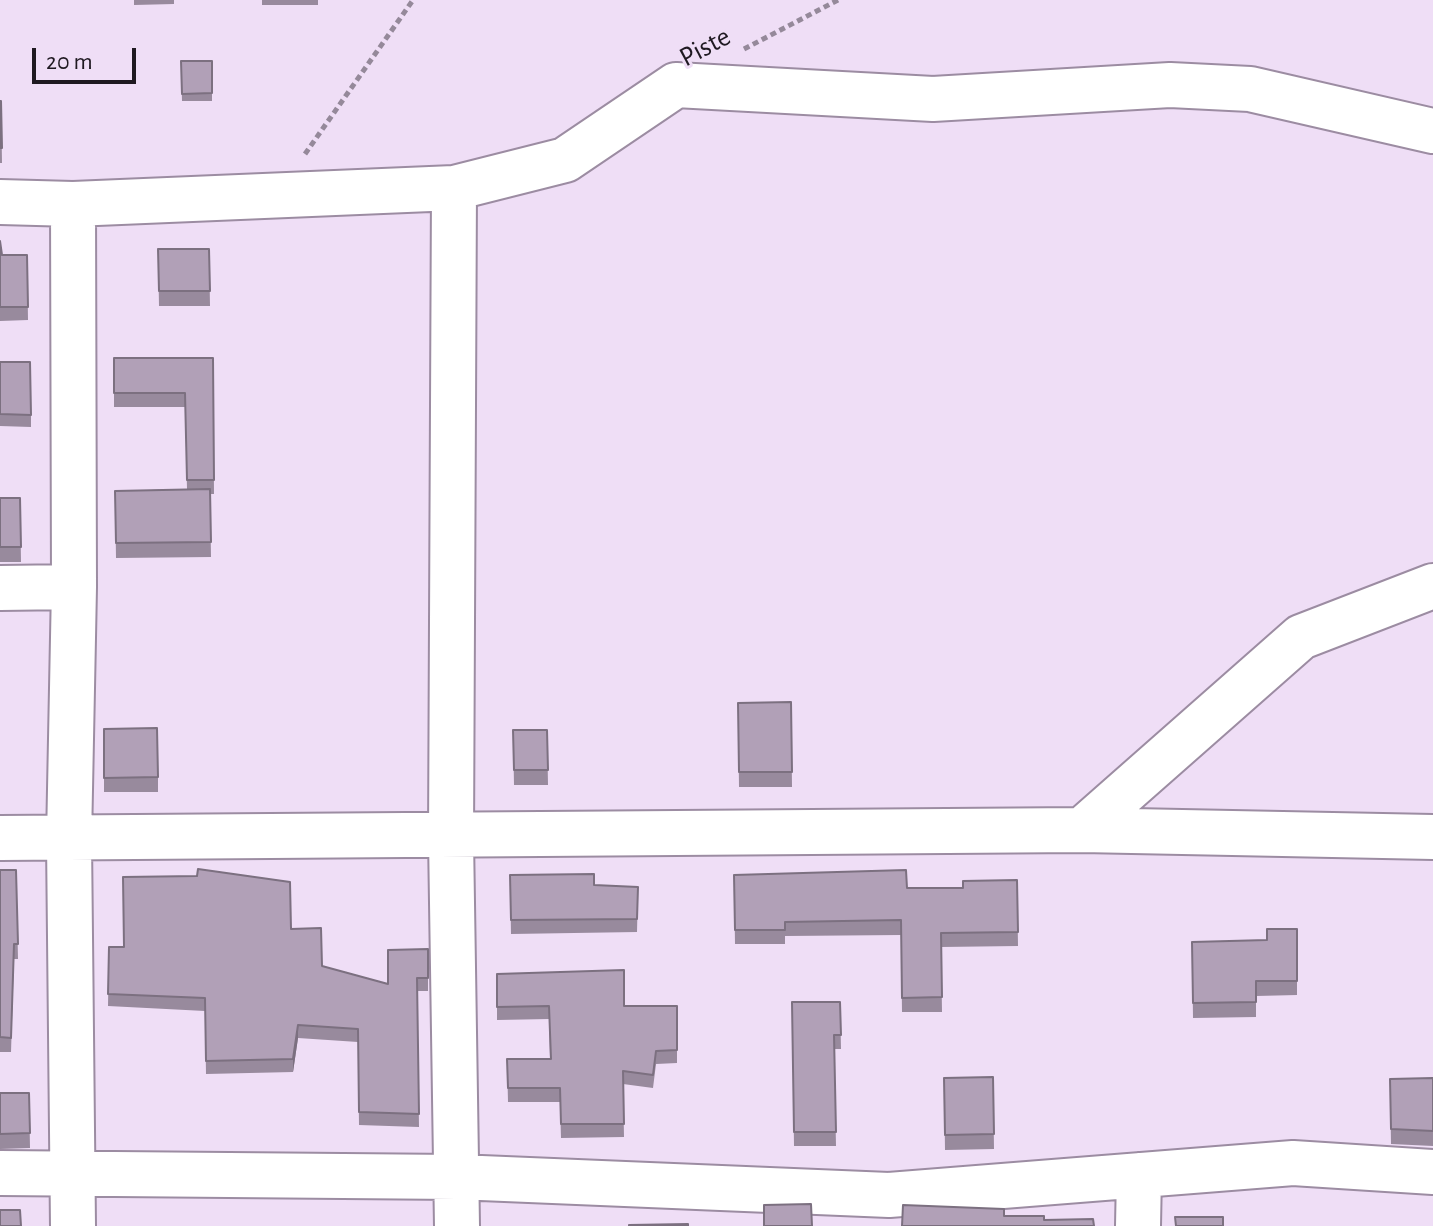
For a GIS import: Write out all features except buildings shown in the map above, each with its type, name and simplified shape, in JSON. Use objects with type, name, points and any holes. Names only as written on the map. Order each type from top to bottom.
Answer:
[{"type":"street","points":[[0,202],[73,204],[454,188],[565,160],[676,85],[933,99],[1170,85],[1250,89],[1433,131]]},
{"type":"street","points":[[454,188],[451,838],[457,1226]]},
{"type":"street","points":[[73,204],[74,587],[69,840],[73,1226]]},
{"type":"street","points":[[1082,830],[1301,637],[1433,586]]},
{"type":"street","points":[[0,588],[74,587]]},
{"type":"street","points":[[0,838],[451,838],[1082,830],[1433,837]]},
{"type":"street","points":[[0,1173],[457,1177],[888,1211],[1139,1175],[1293,1163],[1433,1172]]},
{"type":"street","points":[[1138,1226],[1139,1175]]},
{"type":"path","points":[[278,195],[413,0]]},
{"type":"path","name":"Piste","points":[[730,57],[838,0]]}]
